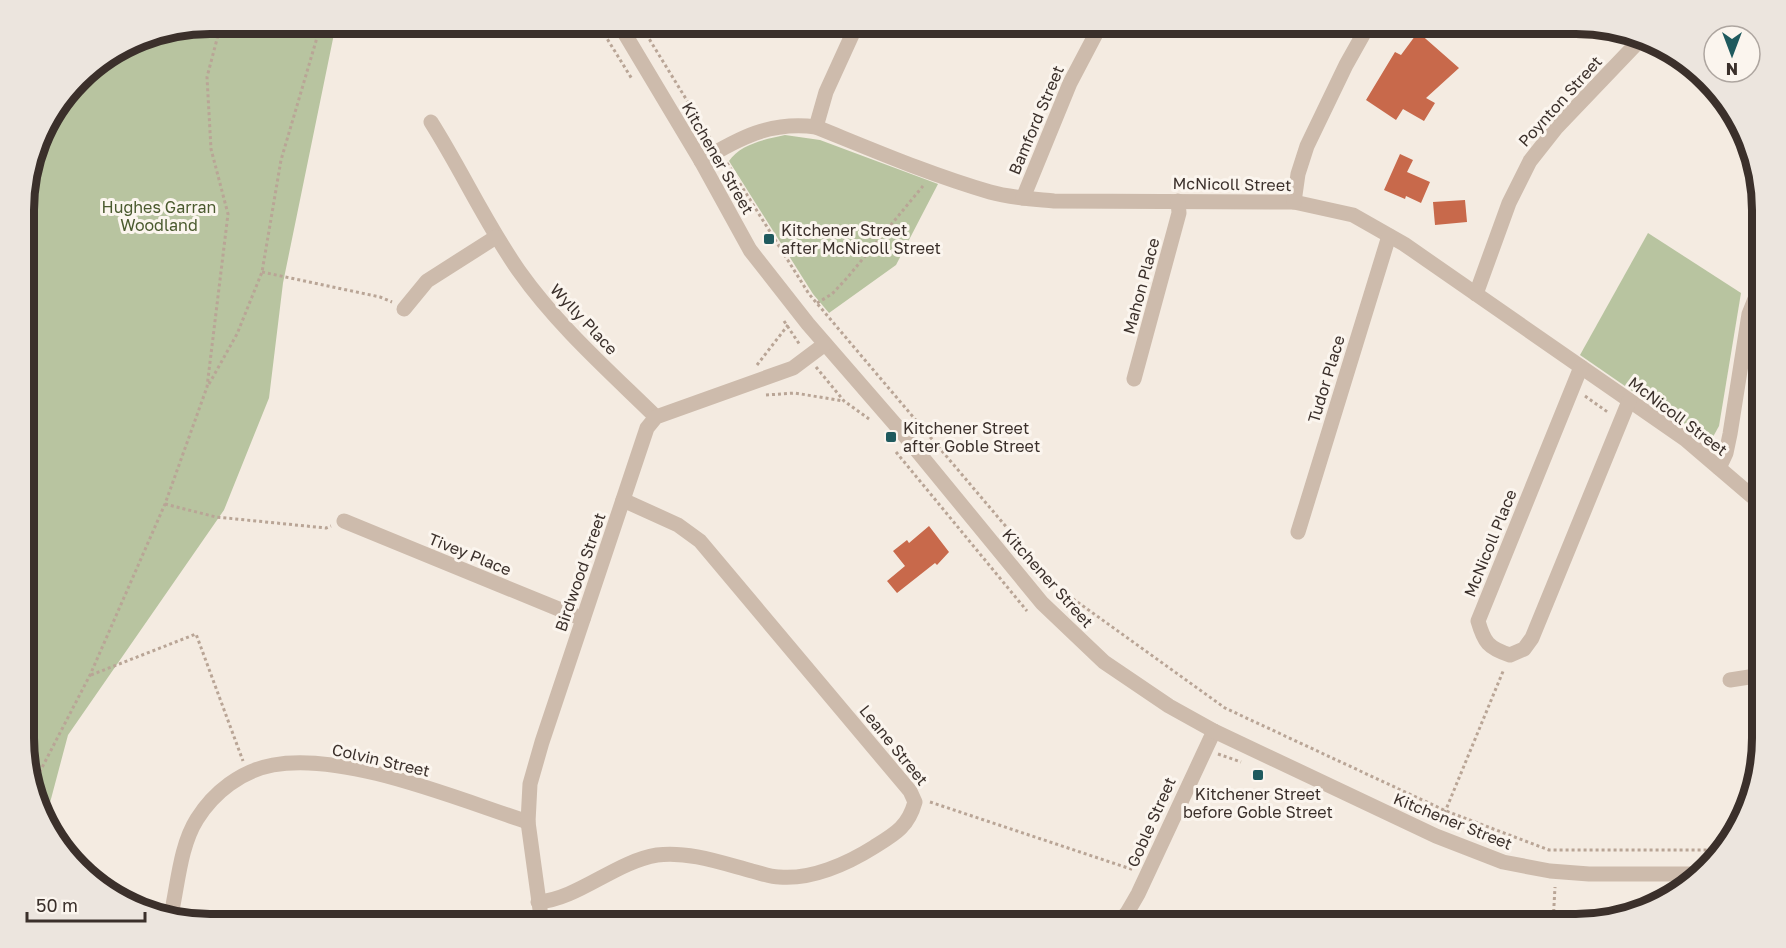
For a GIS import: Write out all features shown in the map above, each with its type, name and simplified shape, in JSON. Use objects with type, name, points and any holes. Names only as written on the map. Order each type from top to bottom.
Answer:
[{"type":"street","name":"Kitchener Street","points":[[625,34],[701,161],[750,250],[825,344],[900,430],[1042,603],[1083,644],[1127,680],[1214,731],[1436,836],[1503,862],[1550,871],[1589,874],[1687,874]]},
{"type":"street","points":[[816,127],[826,92],[852,34]]},
{"type":"street","name":"Bamford Street","points":[[1023,198],[1070,83],[1096,34]]},
{"type":"street","points":[[1294,202],[1298,174],[1307,146],[1363,34]]},
{"type":"street","name":"Poynton Street","points":[[1476,294],[1509,204],[1530,161],[1556,128],[1635,45]]},
{"type":"street","name":"Wylly Place","points":[[431,122],[496,237],[544,305],[572,336],[656,417]]},
{"type":"street","name":"McNicoll Street","points":[[701,161],[737,141],[772,127],[798,125],[816,127],[932,172],[992,192],[1023,198],[1054,201],[1294,202],[1353,215],[1476,294],[1685,439],[1752,496]]},
{"type":"street","name":"Mahon Place","points":[[1134,379],[1179,213],[1178,201]]},
{"type":"street","name":"Tudor Place","points":[[1298,532],[1389,236]]},
{"type":"street","points":[[404,309],[427,281],[496,237]]},
{"type":"street","points":[[1719,468],[1726,453],[1730,434],[1752,306]]},
{"type":"street","points":[[656,417],[793,368],[825,344]]},
{"type":"street","name":"McNicoll Place","points":[[1510,655],[1496,650],[1483,639],[1478,621],[1581,367]]},
{"type":"street","points":[[1510,655],[1524,648],[1532,639],[1629,400]]},
{"type":"street","name":"Birdwood Street","points":[[540,914],[528,822],[530,784],[647,428],[656,417]]},
{"type":"street","name":"Leane Street","points":[[538,902],[553,901],[626,865],[658,855],[689,855],[778,878],[806,876],[864,854],[893,835],[908,822],[915,802],[913,796],[700,541],[678,525],[623,500]]},
{"type":"street","name":"Tivey Place","points":[[344,521],[583,620]]},
{"type":"street","points":[[1730,680],[1752,677]]},
{"type":"street","name":"Goble Street","points":[[1125,913],[1147,874],[1214,731]]},
{"type":"street","name":"Colvin Street","points":[[172,909],[185,848],[196,820],[214,794],[240,776],[272,765],[307,763],[344,767],[424,787],[528,822]]},
{"type":"path","points":[[207,387],[228,213],[211,149],[207,77],[218,34]]},
{"type":"path","points":[[38,774],[90,675],[165,504],[207,387],[237,334],[262,272],[281,160],[317,34]]},
{"type":"path","points":[[604,34],[635,84]]},
{"type":"path","points":[[646,34],[711,139]]},
{"type":"path","points":[[731,154],[728,164],[809,294],[1058,588],[1225,708],[1446,811],[1549,850],[1711,850]]},
{"type":"path","points":[[816,303],[832,294],[847,278],[929,179],[932,172]]},
{"type":"path","points":[[262,272],[380,297],[404,309]]},
{"type":"path","points":[[781,317],[808,358],[844,401],[871,421]]},
{"type":"path","points":[[787,325],[768,352],[749,370],[752,395],[795,393],[844,401]]},
{"type":"path","points":[[1573,387],[1620,422]]},
{"type":"path","points":[[892,448],[1033,616]]},
{"type":"path","points":[[165,504],[216,517],[326,528],[344,521]]},
{"type":"path","points":[[90,675],[196,634],[248,774]]},
{"type":"path","points":[[1436,836],[1510,655]]},
{"type":"path","points":[[1203,751],[1246,764]]},
{"type":"path","points":[[913,796],[1147,874]]},
{"type":"path","points":[[1554,913],[1555,887]]},
{"type":"green space","name":"Hughes Garran Woodland","points":[[210,34],[334,34],[283,283],[269,398],[224,510],[68,735],[49,807],[40,783],[34,738],[35,199],[40,165],[48,143],[64,113],[86,86],[122,58],[143,48],[165,40]]},
{"type":"green space","points":[[785,135],[820,140],[938,184],[896,265],[829,313],[813,294],[729,161],[747,146]]},
{"type":"green space","points":[[1648,233],[1741,293],[1719,426],[1709,444],[1580,355]]},
{"type":"building","points":[[1417,34],[1420,34],[1459,68],[1426,98],[1435,103],[1424,121],[1403,109],[1396,120],[1366,100],[1395,52],[1401,55]]},
{"type":"building","points":[[1400,154],[1413,160],[1407,172],[1430,182],[1421,203],[1384,190]]},
{"type":"building","points":[[1465,200],[1467,222],[1435,225],[1433,202]]},
{"type":"building","points":[[929,526],[949,552],[937,565],[935,563],[897,593],[887,581],[905,566],[893,551],[907,540],[909,543]]},
{"type":"place","name":"Kitchener Street after McNicoll Street","points":[[769,239]]},
{"type":"place","name":"Kitchener Street after Goble Street","points":[[891,437]]},
{"type":"place","name":"Kitchener Street before Goble Street","points":[[1258,775]]}]
